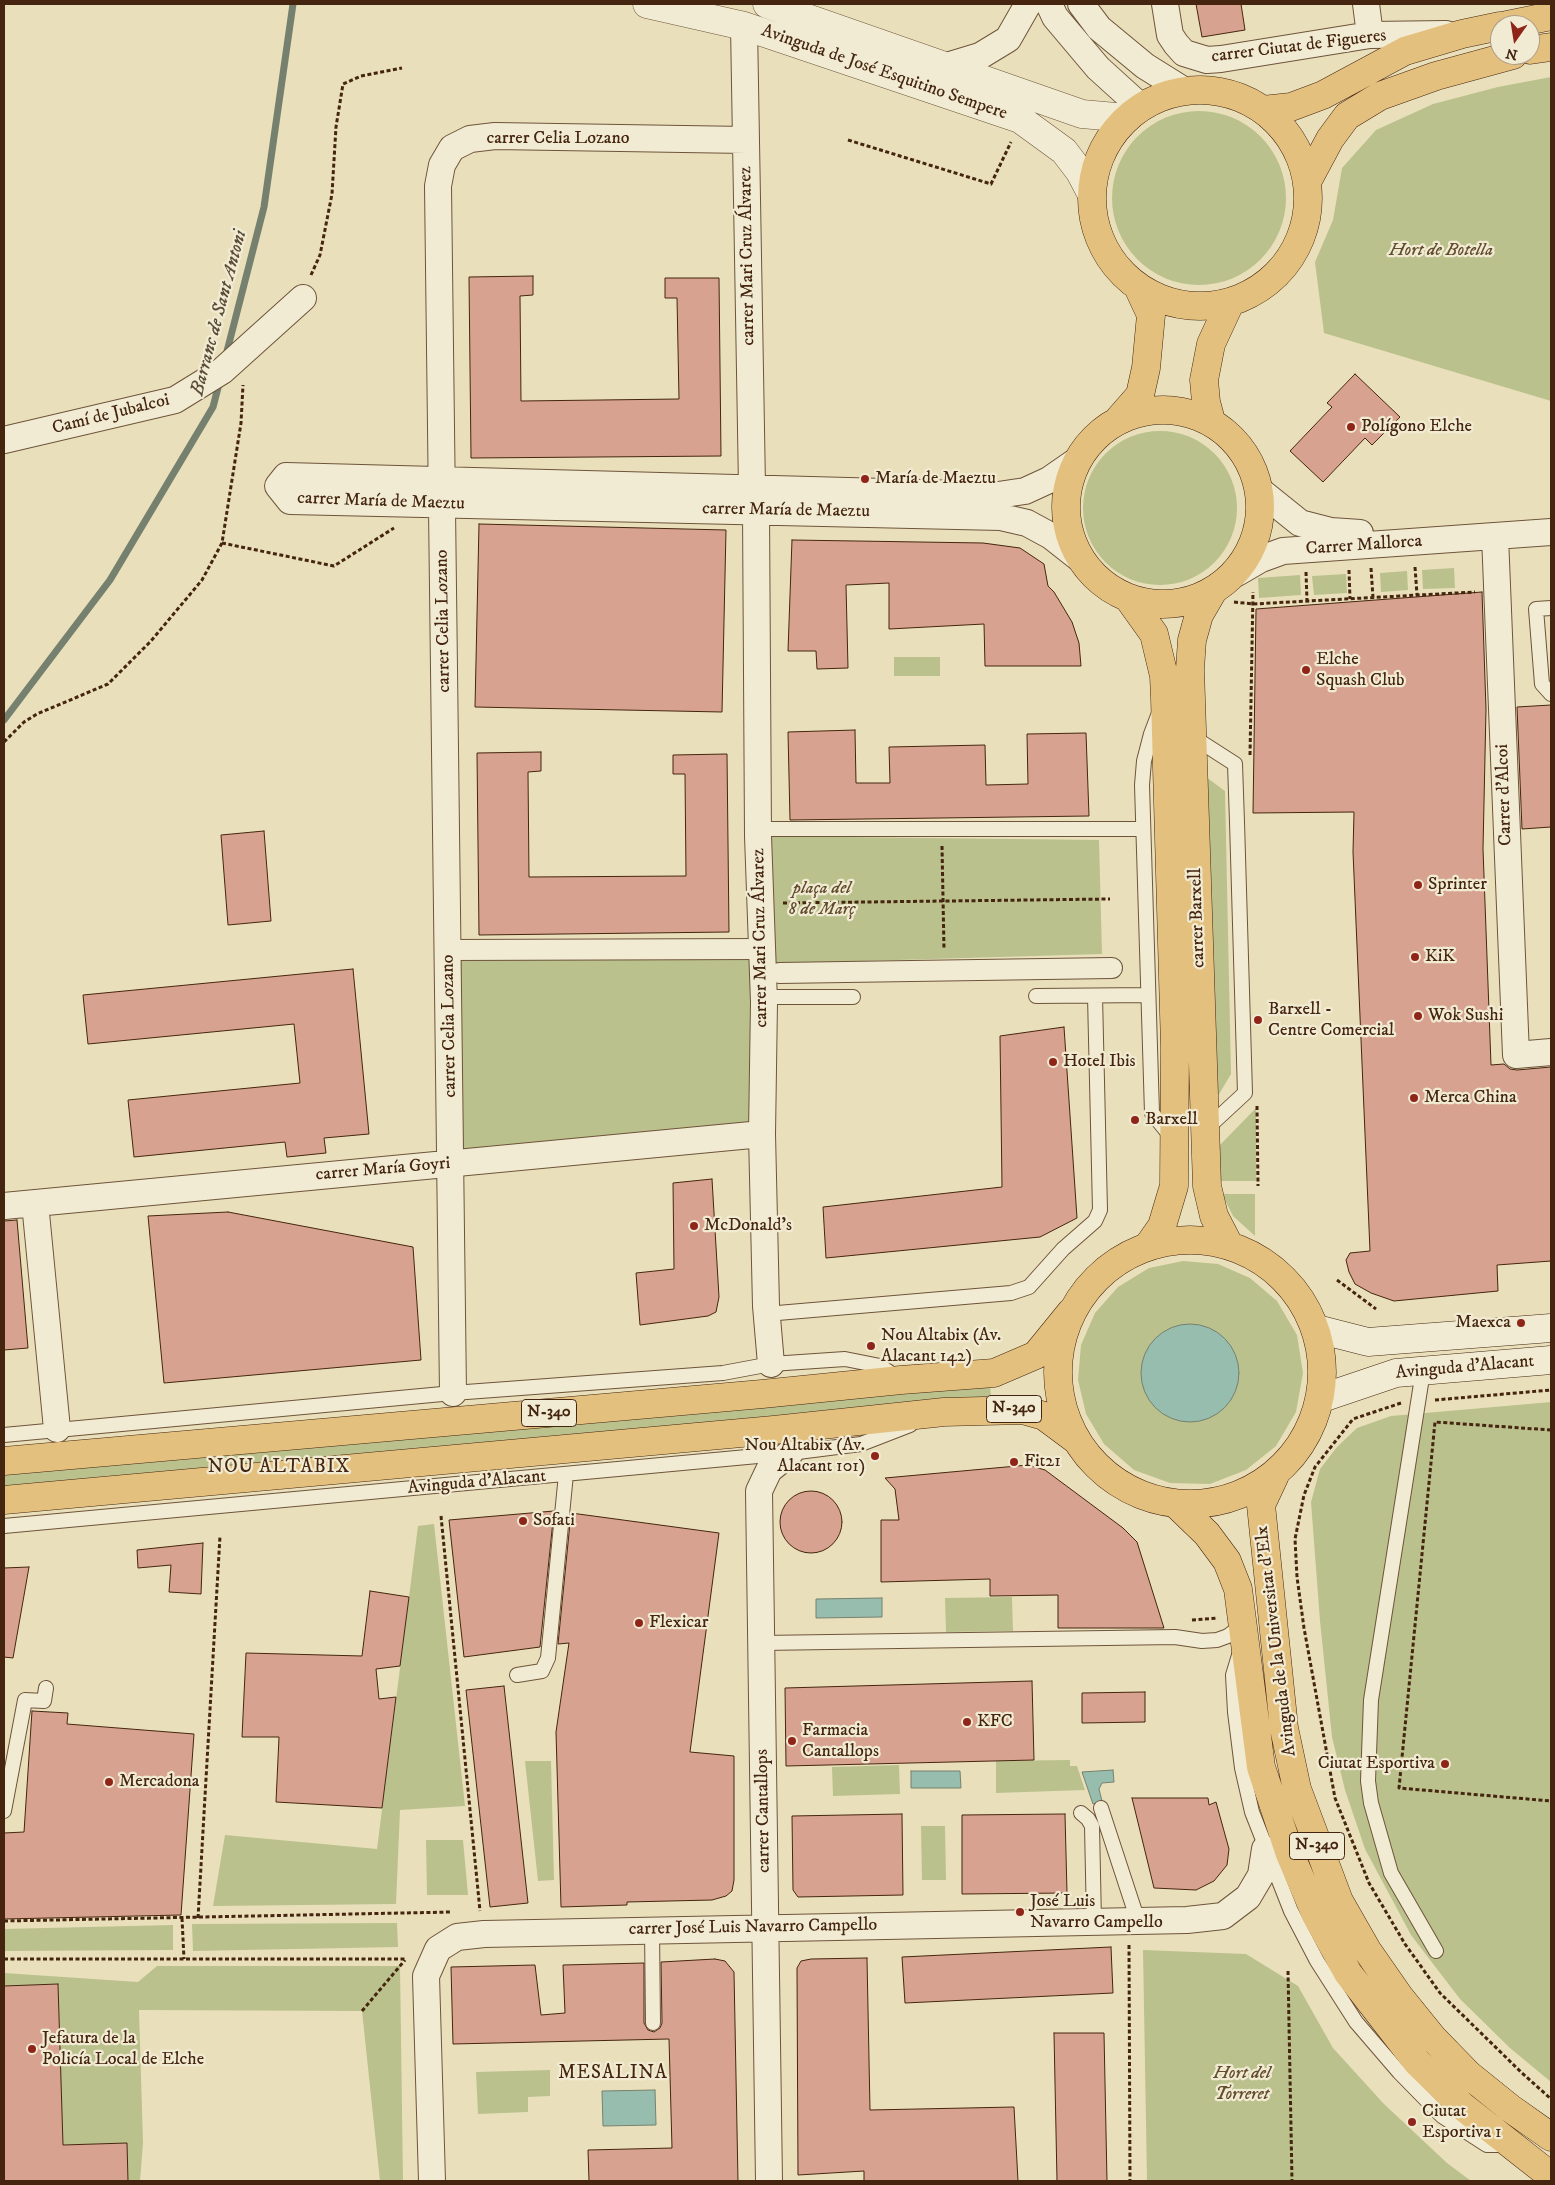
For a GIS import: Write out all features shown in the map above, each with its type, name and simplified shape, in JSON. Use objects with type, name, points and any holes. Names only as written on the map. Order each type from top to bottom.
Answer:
[{"type":"main road","name":"carrer Ciutat de Figueres","points":[[1263,110],[1290,107],[1323,95],[1404,51],[1462,34],[1490,28]]},
{"type":"main road","points":[[1307,182],[1330,139],[1347,116],[1380,96],[1436,76],[1490,61]]},
{"type":"main road","points":[[1212,90],[1239,97],[1263,110],[1284,130],[1299,154],[1307,182],[1308,213],[1299,243],[1286,263],[1258,290],[1230,302],[1206,306],[1182,305],[1159,299],[1138,288],[1118,269],[1102,246],[1093,221],[1091,193],[1096,166],[1108,139],[1134,112],[1162,96],[1185,91],[1212,90]]},
{"type":"main road","points":[[1119,419],[1145,410],[1178,410],[1211,422],[1228,433],[1248,457],[1259,490],[1261,513],[1257,536],[1249,554],[1222,596],[1166,605],[1129,599],[1098,580],[1079,558],[1065,520],[1065,497],[1075,462],[1094,436],[1119,419],[1140,395],[1146,368],[1151,315],[1138,288]]},
{"type":"main road","points":[[1211,422],[1206,402],[1204,380],[1212,344],[1230,302]]},
{"type":"main road","name":"carrer Barxell","points":[[1222,596],[1199,614],[1192,640],[1190,669],[1207,1186],[1214,1216],[1229,1245]]},
{"type":"main road","name":"carrer Barxell","points":[[1129,599],[1154,634],[1164,676],[1165,698],[1175,1047],[1174,1186],[1162,1226],[1148,1246]]},
{"type":"main road","name":"N-340","points":[[4,1461],[994,1373],[1036,1355],[1102,1272],[1148,1246],[1191,1239],[1229,1245],[1270,1266],[1301,1298],[1321,1330],[1322,1398],[1303,1444],[1275,1475],[1244,1494],[1208,1504],[1177,1505],[1134,1493],[1099,1470],[1075,1440],[1058,1393],[1057,1361],[1071,1312]]},
{"type":"main road","name":"Avinguda d'Alacant","points":[[4,1500],[774,1430],[944,1412],[1023,1410],[1044,1416],[1075,1440]]},
{"type":"main road","name":"Avinguda de la Universitat d'Elx","points":[[1275,1475],[1261,1505],[1284,1728],[1297,1789],[1340,1901],[1367,1950],[1399,1996],[1434,2038],[1470,2075],[1510,2108],[1551,2136]]},
{"type":"main road","name":"Avinguda de la Universitat d'Elx","points":[[1177,1505],[1207,1534],[1227,1561],[1238,1589],[1237,1626],[1260,1767],[1290,1854],[1316,1915],[1348,1973],[1417,2062],[1462,2106],[1551,2176]]},
{"type":"street","name":"Avinguda de José Esquitino Sempere","points":[[647,4],[744,26],[1020,119],[1064,151],[1080,172],[1091,193]]},
{"type":"street","name":"Avinguda de José Esquitino Sempere","points":[[767,4],[1082,114],[1134,112]]},
{"type":"street","points":[[947,66],[980,56],[1008,39],[1028,4]]},
{"type":"street","points":[[1049,4],[1055,17],[1134,112]]},
{"type":"street","points":[[1081,4],[1099,28],[1145,66],[1185,91]]},
{"type":"street","name":"carrer Ciutat de Figueres","points":[[1166,4],[1170,35],[1184,54],[1207,60],[1370,35],[1462,34]]},
{"type":"street","points":[[1366,4],[1370,35]]},
{"type":"street","name":"carrer Mari Cruz Álvarez","points":[[744,26],[754,499],[758,828],[764,1002],[762,1134],[766,1314],[771,1364]]},
{"type":"street","name":"carrer Celia Lozano","points":[[453,1393],[449,950],[438,186],[442,165],[452,148],[470,139],[495,136],[746,140]]},
{"type":"street","name":"Camí de Jubalcoi","points":[[4,440],[175,400],[222,371],[303,298]]},
{"type":"street","name":"carrer María de Maeztu","points":[[442,493],[409,504],[290,501],[278,486],[286,476],[442,493],[754,499],[998,495],[1026,491],[1049,480],[1075,462]]},
{"type":"street","name":"Carrer Mallorca","points":[[1259,490],[1300,523],[1331,531],[1415,537],[1495,536]]},
{"type":"street","name":"carrer María de Maeztu","points":[[754,499],[1001,517],[1027,522],[1051,536],[1079,558]]},
{"type":"street","name":"Carrer Mallorca","points":[[1237,572],[1261,559],[1283,552],[1551,532]]},
{"type":"street","name":"Carrer d'Alcoi","points":[[1495,536],[1516,1055],[1551,1052]]},
{"type":"street","points":[[449,950],[761,949]]},
{"type":"street","points":[[779,973],[1112,968]]},
{"type":"street","name":"carrer María Goyri","points":[[4,1206],[762,1134]]},
{"type":"street","points":[[35,1202],[57,1428]]},
{"type":"street","name":"Avinguda d'Alacant","points":[[1321,1330],[1368,1342],[1551,1328]]},
{"type":"street","name":"Avinguda d'Alacant","points":[[1322,1398],[1396,1373],[1547,1362]]},
{"type":"street","name":"carrer Cantallops","points":[[769,2181],[758,1491],[769,1470],[790,1453]]},
{"type":"street","name":"carrer José Luis Navarro Campello","points":[[432,2181],[426,1976],[438,1949],[456,1937],[484,1934],[652,1930],[1138,1921],[1223,1916],[1248,1898],[1261,1875],[1266,1849]]},
{"type":"lane","points":[[1551,608],[1536,609],[1545,662],[1542,684],[1551,694]]},
{"type":"lane","points":[[1165,698],[1151,734],[1144,761],[1142,785],[1152,1112],[1174,1142]]},
{"type":"lane","points":[[1193,737],[1235,764],[1245,1093],[1204,1130]]},
{"type":"lane","points":[[758,828],[1143,829]]},
{"type":"lane","points":[[1036,996],[1148,995]]},
{"type":"lane","points":[[766,1314],[1011,1293],[1030,1287],[1063,1249],[1095,1221],[1100,1210],[1095,996]]},
{"type":"lane","points":[[764,1002],[768,998],[853,997]]},
{"type":"lane","points":[[4,1435],[57,1428],[453,1393],[723,1373],[771,1364],[845,1359],[880,1366],[901,1380]]},
{"type":"lane","points":[[1423,1371],[1371,1700],[1368,1781],[1370,1803],[1391,1873],[1436,1951]]},
{"type":"lane","name":"Avinguda d'Alacant","points":[[4,1526],[790,1453],[862,1444],[944,1412]]},
{"type":"lane","points":[[517,1675],[542,1671],[548,1658],[566,1474]]},
{"type":"lane","points":[[761,1643],[1175,1638],[1202,1641],[1217,1640],[1228,1636],[1237,1626]]},
{"type":"lane","points":[[1237,1626],[1233,1675],[1235,1712],[1242,1768],[1252,1812],[1296,1920],[1318,1961],[1356,2022],[1399,2072],[1442,2116],[1488,2145],[1513,2145]]},
{"type":"lane","points":[[4,1811],[25,1700],[44,1700],[46,1688]]},
{"type":"lane","points":[[1101,1808],[1138,1921]]},
{"type":"lane","points":[[1080,1813],[1088,1819],[1092,1826],[1094,1922]]},
{"type":"lane","points":[[652,1930],[653,2023]]},
{"type":"path","points":[[303,298],[320,255],[330,202],[336,127],[343,84],[361,76],[402,68]]},
{"type":"path","points":[[848,140],[991,184],[1020,119]]},
{"type":"path","points":[[4,742],[24,722],[37,714],[108,684],[151,640],[202,580],[222,543],[241,423],[243,380]]},
{"type":"path","points":[[222,543],[334,566],[401,524],[409,504]]},
{"type":"path","points":[[1305,565],[1307,601]]},
{"type":"path","points":[[1349,566],[1350,599]]},
{"type":"path","points":[[1415,567],[1416,595]]},
{"type":"path","points":[[1371,568],[1373,598]]},
{"type":"path","points":[[1222,596],[1253,604],[1481,592]]},
{"type":"path","points":[[942,829],[944,970]]},
{"type":"path","points":[[778,903],[1110,899]]},
{"type":"path","points":[[1337,1280],[1376,1309]]},
{"type":"path","points":[[1302,1606],[1297,1577],[1295,1538],[1304,1495],[1315,1467],[1354,1420],[1396,1403],[1551,1390]]},
{"type":"path","points":[[1551,1430],[1435,1422],[1399,1788],[1551,1801]]},
{"type":"path","points":[[441,1516],[480,1912],[471,1912]]},
{"type":"path","points":[[198,1918],[220,1536]]},
{"type":"path","points":[[1189,1620],[1237,1626]]},
{"type":"path","points":[[438,1918],[443,1912]]},
{"type":"path","points":[[4,1922],[462,1912]]},
{"type":"path","points":[[182,1918],[184,1958]]},
{"type":"path","points":[[1129,1944],[1130,2181]]},
{"type":"path","points":[[362,2011],[411,1952]]},
{"type":"path","points":[[4,1959],[405,1960]]},
{"type":"path","points":[[1288,1971],[1292,2181]]},
{"type":"path","points":[[1522,2073],[1551,2099]]},
{"type":"green space","name":"Hort de Botella","points":[[1551,77],[1551,401],[1324,333],[1315,262],[1333,220],[1342,168],[1376,130],[1433,104],[1498,87]]},
{"type":"green space","points":[[1199,111],[1216,113],[1232,118],[1254,131],[1266,143],[1282,173],[1286,198],[1284,215],[1279,231],[1266,253],[1254,265],[1224,281],[1199,285],[1182,283],[1166,278],[1144,265],[1132,253],[1116,223],[1112,198],[1114,181],[1119,165],[1132,143],[1144,131],[1174,115]]},
{"type":"green space","points":[[1160,431],[1175,432],[1190,437],[1215,453],[1231,478],[1236,493],[1236,523],[1231,538],[1215,563],[1190,579],[1175,584],[1160,585],[1145,584],[1130,579],[1105,563],[1089,538],[1084,523],[1083,508],[1084,493],[1089,478],[1105,453],[1130,437],[1145,432]]},
{"type":"green space","points":[[1454,568],[1455,588],[1423,589],[1422,570]]},
{"type":"green space","points":[[1407,571],[1408,590],[1381,592],[1380,573]]},
{"type":"green space","points":[[1346,574],[1347,593],[1314,595],[1312,576]]},
{"type":"green space","points":[[1300,575],[1301,595],[1259,598],[1258,578]]},
{"type":"green space","points":[[894,657],[940,657],[940,676],[894,676]]},
{"type":"green space","points":[[1206,777],[1225,791],[1231,1074],[1215,1101]]},
{"type":"green space","name":"plaça del 8 de Març","points":[[758,836],[1099,840],[1102,954],[762,964],[762,1134],[451,1163],[449,950],[761,949]]},
{"type":"green space","points":[[1256,1108],[1256,1181],[1221,1181],[1219,1146]]},
{"type":"green space","points":[[1222,1194],[1255,1194],[1255,1236],[1233,1216]]},
{"type":"green space","points":[[1183,1261],[1218,1264],[1250,1278],[1277,1301],[1297,1335],[1303,1373],[1296,1412],[1276,1446],[1246,1470],[1210,1484],[1170,1483],[1134,1470],[1104,1444],[1086,1414],[1078,1380],[1081,1345],[1095,1313],[1118,1287],[1149,1268]]},
{"type":"green space","points":[[990,1383],[991,1398],[4,1488],[4,1474]]},
{"type":"green space","name":"Ciutat Esportiva","points":[[1551,1402],[1551,2082],[1510,2048],[1460,1999],[1411,1935],[1365,1849],[1345,1790],[1332,1737],[1320,1621],[1311,1502],[1320,1469],[1337,1447],[1357,1428],[1391,1416]]},
{"type":"green space","points":[[434,1524],[465,1806],[400,1810],[396,1904],[213,1906],[225,1835],[377,1849],[418,1526]]},
{"type":"green space","points":[[1012,1597],[1013,1631],[946,1632],[945,1598]]},
{"type":"green space","points":[[1070,1760],[1070,1766],[1077,1766],[1085,1790],[996,1793],[996,1761]]},
{"type":"green space","points":[[525,1761],[551,1761],[554,1880],[538,1881]]},
{"type":"green space","points":[[899,1765],[900,1794],[833,1796],[832,1767]]},
{"type":"green space","points":[[921,1826],[945,1826],[946,1880],[922,1880]]},
{"type":"green space","points":[[426,1840],[463,1840],[468,1895],[427,1895]]},
{"type":"green space","points":[[397,1923],[398,1947],[193,1951],[192,1924]]},
{"type":"green space","points":[[173,1925],[173,1950],[4,1951],[4,1929]]},
{"type":"green space","name":"Hort del Torreret","points":[[1143,1950],[1246,1954],[1298,1986],[1333,2048],[1384,2104],[1447,2163],[1471,2181],[1147,2181]]},
{"type":"green space","points":[[157,1966],[400,1966],[403,2181],[380,2181],[362,2011],[139,2010],[143,2143],[140,2181],[128,2181],[127,2143],[63,2145],[58,1984],[4,1986],[4,1973],[138,1982]]},
{"type":"green space","points":[[550,2070],[550,2096],[528,2097],[528,2112],[478,2114],[476,2072]]},
{"type":"shaded area","points":[[1180,1324],[1200,1324],[1209,1327],[1225,1338],[1236,1354],[1239,1363],[1239,1383],[1236,1392],[1225,1408],[1209,1419],[1200,1422],[1180,1422],[1163,1414],[1149,1400],[1141,1383],[1141,1363],[1149,1346],[1163,1332]]},
{"type":"shaded area","points":[[882,1598],[882,1617],[816,1618],[816,1599]]},
{"type":"shaded area","points":[[1113,1770],[1114,1782],[1102,1783],[1099,1789],[1102,1801],[1093,1804],[1082,1772]]},
{"type":"shaded area","points":[[911,1771],[960,1771],[961,1788],[911,1788]]},
{"type":"shaded area","points":[[655,2090],[656,2125],[603,2126],[602,2091]]},
{"type":"building","points":[[1196,4],[1241,4],[1245,30],[1202,37]]},
{"type":"building","points":[[533,276],[533,295],[520,296],[521,401],[679,399],[677,298],[665,298],[665,278],[719,278],[721,456],[471,458],[469,277]]},
{"type":"building","name":"Polígono Elche","points":[[1355,374],[1400,417],[1372,445],[1365,438],[1323,482],[1290,451],[1332,407],[1327,403]]},
{"type":"building","points":[[479,524],[726,530],[722,712],[475,707]]},
{"type":"building","points":[[792,540],[983,543],[1020,548],[1044,564],[1048,586],[1054,592],[1072,622],[1079,643],[1081,666],[985,666],[984,624],[889,629],[889,583],[846,585],[848,668],[817,669],[816,651],[788,651]]},
{"type":"building","points":[[1482,592],[1486,709],[1483,849],[1491,1065],[1504,1064],[1510,1069],[1517,1070],[1551,1067],[1551,1261],[1497,1265],[1498,1291],[1394,1301],[1371,1293],[1355,1284],[1346,1260],[1350,1253],[1370,1251],[1353,852],[1354,812],[1253,813],[1256,609]]},
{"type":"building","points":[[1551,705],[1551,827],[1522,829],[1517,707]]},
{"type":"building","points":[[855,730],[856,783],[890,783],[889,747],[985,745],[986,785],[1028,784],[1027,734],[1086,733],[1089,816],[790,820],[788,732]]},
{"type":"building","points":[[541,752],[541,771],[528,772],[529,877],[686,876],[685,774],[673,774],[673,755],[727,754],[729,932],[479,935],[477,753]]},
{"type":"building","points":[[264,831],[271,921],[228,925],[221,835]]},
{"type":"building","points":[[353,969],[369,1134],[324,1138],[326,1153],[287,1157],[285,1142],[134,1157],[128,1100],[300,1083],[294,1024],[88,1044],[83,995]]},
{"type":"building","points":[[1064,1027],[1077,1218],[1040,1237],[826,1258],[823,1207],[1002,1187],[1000,1036]]},
{"type":"building","name":"McDonald's","points":[[712,1179],[719,1297],[716,1312],[708,1316],[640,1325],[636,1273],[674,1269],[673,1183]]},
{"type":"building","points":[[228,1212],[413,1247],[421,1360],[164,1383],[148,1216]]},
{"type":"building","points":[[17,1220],[28,1348],[4,1350],[4,1221]]},
{"type":"building","points":[[1028,1465],[1045,1470],[1123,1528],[1137,1542],[1164,1628],[1058,1628],[1058,1595],[990,1596],[990,1579],[881,1582],[881,1520],[899,1520],[895,1489],[885,1478]]},
{"type":"building","points":[[811,1491],[823,1493],[833,1500],[840,1510],[842,1522],[840,1534],[833,1544],[823,1551],[811,1553],[799,1551],[789,1544],[782,1534],[780,1522],[782,1510],[789,1500],[799,1493]]},
{"type":"building","points":[[554,1511],[540,1647],[464,1657],[449,1520]]},
{"type":"building","points":[[571,1513],[719,1533],[690,1752],[734,1756],[734,1880],[732,1891],[726,1896],[712,1900],[627,1902],[627,1905],[561,1907],[556,1732],[569,1643],[558,1644]]},
{"type":"building","points":[[203,1543],[201,1594],[169,1592],[171,1565],[138,1568],[137,1550]]},
{"type":"building","points":[[29,1567],[13,1658],[4,1657],[4,1568]]},
{"type":"building","points":[[370,1591],[409,1597],[400,1666],[376,1669],[379,1699],[396,1697],[382,1808],[276,1802],[279,1737],[242,1737],[246,1653],[362,1656]]},
{"type":"building","points":[[1032,1681],[1034,1760],[786,1766],[785,1688]]},
{"type":"building","points":[[504,1686],[528,1903],[490,1907],[466,1690]]},
{"type":"building","points":[[1145,1692],[1145,1722],[1082,1723],[1082,1693]]},
{"type":"building","name":"Mercadona","points":[[32,1711],[68,1713],[67,1724],[194,1734],[181,1915],[4,1919],[4,1833],[24,1832]]},
{"type":"building","points":[[1132,1798],[1208,1798],[1209,1805],[1216,1802],[1229,1849],[1227,1865],[1214,1881],[1196,1890],[1154,1888]]},
{"type":"building","points":[[902,1814],[903,1895],[798,1897],[793,1890],[792,1816]]},
{"type":"building","points":[[1065,1814],[1067,1893],[962,1894],[962,1815]]},
{"type":"building","points":[[1111,1947],[1113,1993],[905,2003],[902,1957]]},
{"type":"building","points":[[867,1958],[870,2110],[1014,2107],[1018,2181],[864,2181],[864,2171],[798,2175],[797,1968],[801,1961],[811,1959]]},
{"type":"building","points":[[715,1959],[725,1961],[734,1972],[738,2181],[589,2181],[588,2150],[672,2148],[669,2039],[453,2044],[451,1967],[535,1965],[541,2015],[565,2013],[563,1965],[644,1963],[644,2023],[648,2030],[654,2032],[660,2028],[662,2023],[661,1962]]},
{"type":"building","name":"Jefatura de la Policía Local de Elche","points":[[58,1984],[63,2145],[127,2143],[128,2181],[4,2181],[4,1986]]},
{"type":"building","points":[[1054,2033],[1104,2033],[1107,2181],[1057,2181]]},
{"type":"waterway","name":"Barranc de Sant Antoni","points":[[226,355],[264,207],[293,4]]},
{"type":"waterway","name":"Barranc de Sant Antoni","points":[[4,720],[110,580],[213,407],[220,380]]},
{"type":"place","name":"Polígono Elche","points":[[1351,427]]},
{"type":"place","name":"María de Maeztu","points":[[865,479]]},
{"type":"place","name":"Elche Squash Club","points":[[1306,670]]},
{"type":"place","name":"Sprinter","points":[[1418,885]]},
{"type":"place","name":"KiK","points":[[1415,957]]},
{"type":"place","name":"Wok Sushi","points":[[1418,1016]]},
{"type":"place","name":"Barxell - Centre Comercial","points":[[1258,1020]]},
{"type":"place","name":"Hotel Ibis","points":[[1053,1062]]},
{"type":"place","name":"Merca China","points":[[1414,1098]]},
{"type":"place","name":"Barxell","points":[[1135,1120]]},
{"type":"place","name":"McDonald's","points":[[694,1226]]},
{"type":"place","name":"Maexca","points":[[1521,1323]]},
{"type":"place","name":"Nou Altabix (Av. Alacant 142)","points":[[871,1346]]},
{"type":"place","name":"Nou Altabix (Av. Alacant 101)","points":[[875,1456]]},
{"type":"place","name":"Fit21","points":[[1014,1462]]},
{"type":"place","name":"Sofati","points":[[523,1521]]},
{"type":"place","name":"Flexicar","points":[[639,1623]]},
{"type":"place","name":"KFC","points":[[967,1722]]},
{"type":"place","name":"Farmacia Cantallops","points":[[792,1741]]},
{"type":"place","name":"Ciutat Esportiva","points":[[1445,1764]]},
{"type":"place","name":"Mercadona","points":[[109,1782]]},
{"type":"place","name":"José Luis Navarro Campello","points":[[1020,1912]]},
{"type":"place","name":"Jefatura de la Policía Local de Elche","points":[[32,2049]]},
{"type":"place","name":"Ciutat Esportiva 1","points":[[1412,2122]]},
{"type":"district","name":"NOU ALTABIX","points":[[279,1468]]},
{"type":"district","name":"MESALINA","points":[[613,2074]]}]
